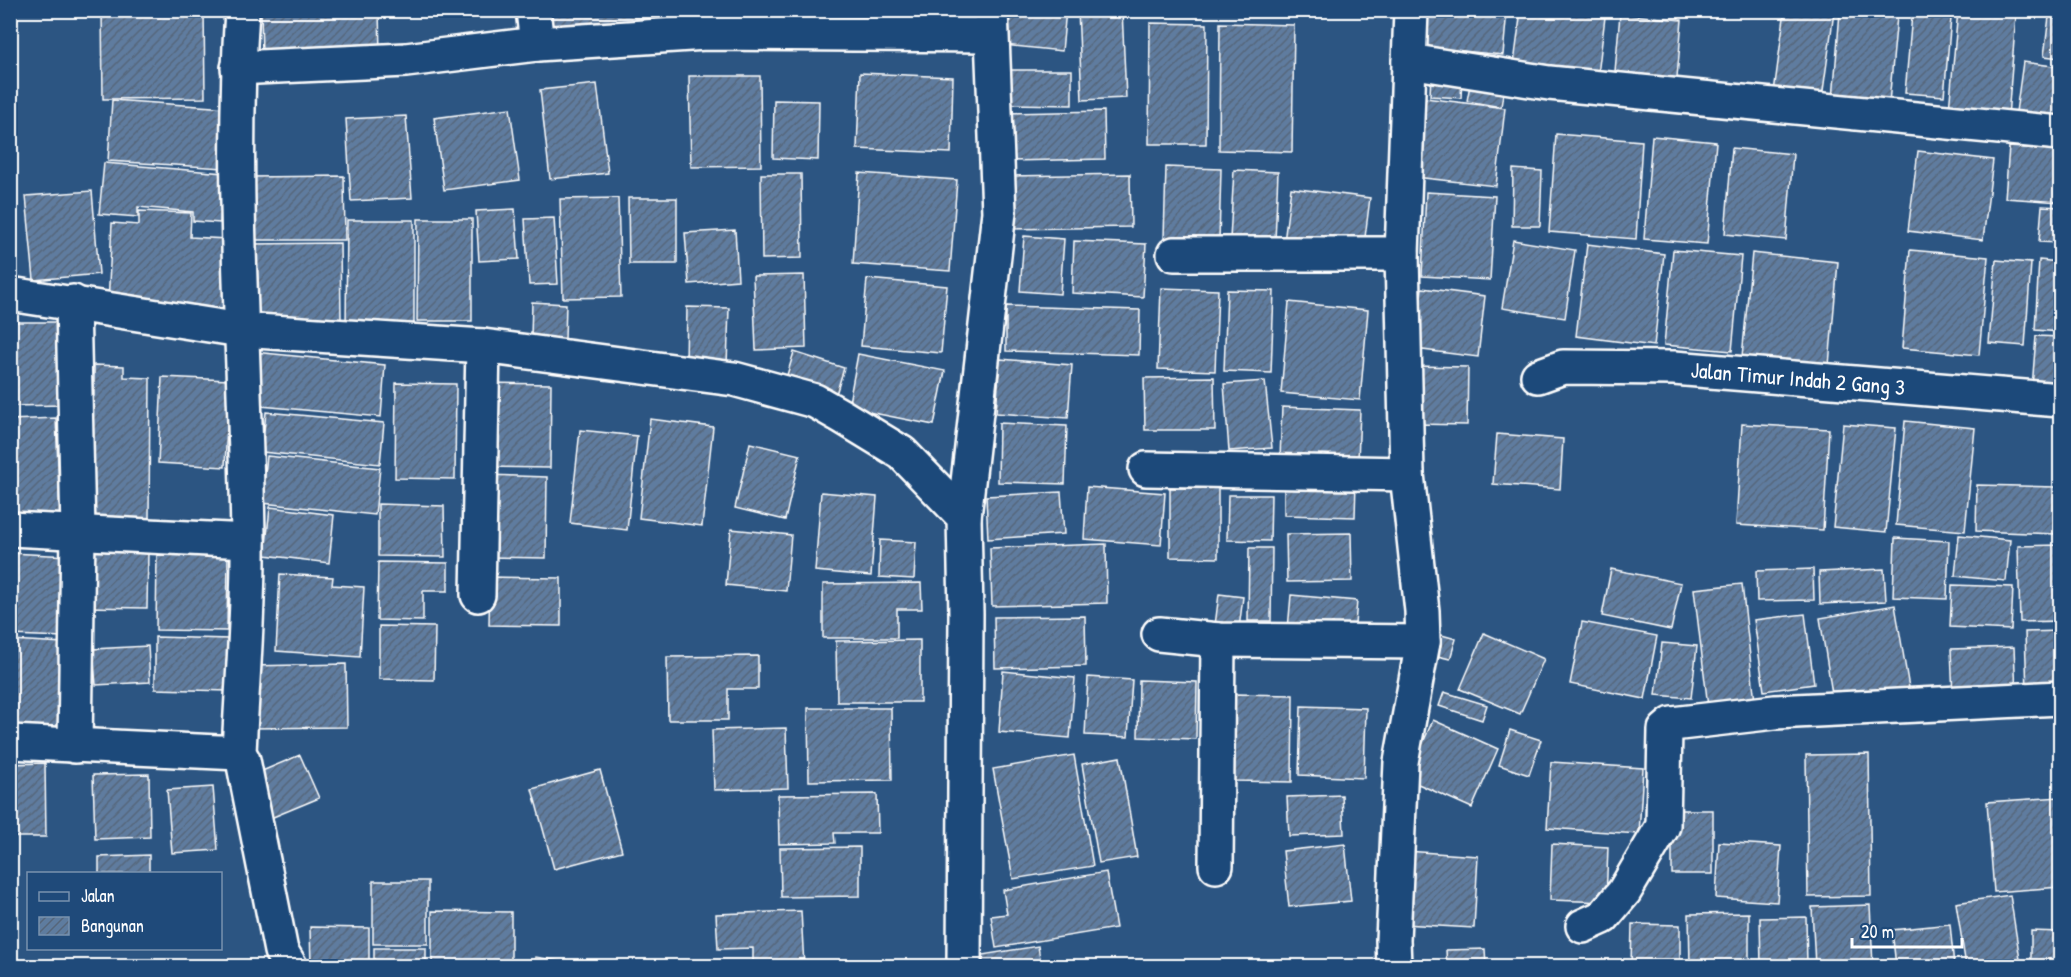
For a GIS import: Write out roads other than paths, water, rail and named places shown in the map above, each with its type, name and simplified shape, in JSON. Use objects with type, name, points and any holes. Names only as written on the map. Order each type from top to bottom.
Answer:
[{"type":"street","points":[[242,10],[238,68],[241,330],[248,541],[239,753],[243,760],[281,951],[290,966]]},
{"type":"street","points":[[533,10],[537,44]]},
{"type":"street","points":[[1394,966],[1393,940],[1401,762],[1423,642],[1422,611],[1407,474],[1402,254],[1411,10]]},
{"type":"street","points":[[238,68],[406,60],[537,44],[706,33],[991,23],[999,212],[964,517],[966,614],[964,966]]},
{"type":"street","points":[[1409,61],[1550,83],[2061,133]]},
{"type":"street","points":[[1174,254],[1402,254]]},
{"type":"street","points":[[10,294],[241,330],[483,346],[734,379],[814,401],[902,453],[964,517]]},
{"type":"street","points":[[73,302],[78,532],[75,746]]},
{"type":"street","points":[[478,595],[483,346]]},
{"type":"street","name":"Jalan Timur Indah 2 Gang 3","points":[[1538,376],[1563,367],[1674,368],[2061,400]]},
{"type":"street","points":[[1146,469],[1407,474]]},
{"type":"street","points":[[10,528],[248,541]]},
{"type":"street","points":[[1159,634],[1218,640],[1423,642]]},
{"type":"street","points":[[1216,866],[1218,640]]},
{"type":"street","points":[[1582,926],[1603,917],[1624,892],[1663,826],[1665,730],[1672,724],[1775,712],[2061,698]]},
{"type":"street","points":[[10,742],[239,753]]}]
